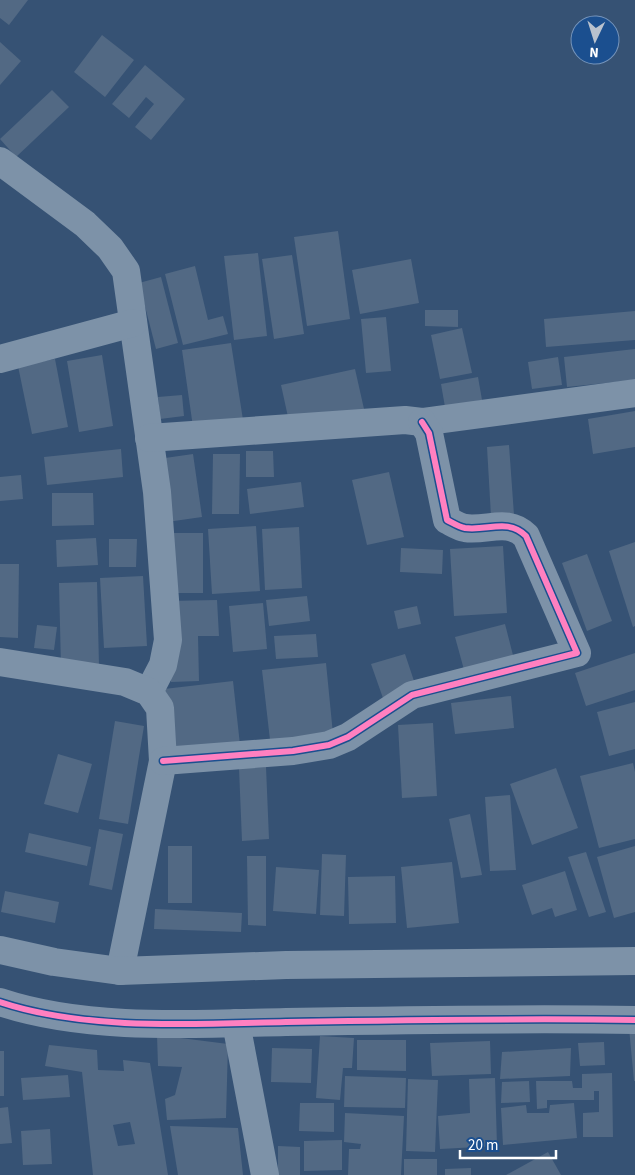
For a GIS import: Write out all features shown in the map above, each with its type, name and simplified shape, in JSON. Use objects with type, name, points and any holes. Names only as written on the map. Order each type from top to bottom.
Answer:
[{"type":"street","points":[[0,161],[84,224],[110,248],[126,271],[157,492],[168,640],[163,665],[149,692]]},
{"type":"street","points":[[0,359],[133,324]]},
{"type":"street","points":[[149,438],[405,420],[422,422],[635,393]]},
{"type":"street","points":[[163,761],[293,751],[330,745],[348,737],[412,694],[577,653],[526,536],[520,530],[510,526],[465,528],[447,520],[429,433],[422,422]]},
{"type":"street","points":[[0,662],[125,682],[149,692],[160,708],[163,761],[120,971]]},
{"type":"street","points":[[0,950],[54,962],[120,971],[286,965],[635,961]]},
{"type":"street","points":[[0,1002],[72,1018],[121,1022],[236,1023],[538,1018],[635,1020]]},
{"type":"street","points":[[236,1023],[265,1175]]},
{"type":"building","points":[[0,0],[28,0],[9,25],[0,18]]},
{"type":"building","points":[[102,35],[134,60],[105,97],[74,72]]},
{"type":"building","points":[[0,42],[21,61],[0,85]]},
{"type":"building","points":[[145,65],[185,99],[151,140],[135,127],[154,104],[146,97],[129,118],[112,104]]},
{"type":"building","points":[[52,90],[69,107],[16,157],[0,139]]},
{"type":"building","points":[[338,231],[350,319],[307,326],[294,237]]},
{"type":"building","points":[[258,253],[267,336],[234,340],[224,256]]},
{"type":"building","points":[[292,255],[304,334],[274,339],[262,259]]},
{"type":"building","points":[[411,259],[419,303],[360,314],[352,270]]},
{"type":"building","points":[[195,266],[208,320],[223,316],[228,334],[183,345],[165,274]]},
{"type":"building","points":[[161,277],[178,343],[156,349],[139,283]]},
{"type":"building","points":[[425,310],[458,310],[458,327],[425,326]]},
{"type":"building","points":[[635,311],[635,340],[546,347],[544,319]]},
{"type":"building","points":[[386,317],[391,371],[366,373],[361,319]]},
{"type":"building","points":[[462,328],[472,373],[440,379],[431,335]]},
{"type":"building","points":[[231,343],[243,420],[193,427],[182,350]]},
{"type":"building","points":[[635,349],[635,380],[567,387],[564,357]]},
{"type":"building","points":[[102,355],[113,426],[79,432],[67,361]]},
{"type":"building","points":[[558,357],[562,385],[532,389],[528,362]]},
{"type":"building","points":[[55,359],[68,427],[32,434],[18,366]]},
{"type":"building","points":[[355,369],[364,409],[290,426],[281,385]]},
{"type":"building","points":[[478,377],[482,400],[445,407],[441,384]]},
{"type":"building","points":[[182,395],[184,416],[160,419],[158,397]]},
{"type":"building","points":[[635,411],[635,447],[593,454],[588,419]]},
{"type":"building","points":[[509,445],[514,515],[491,516],[487,447]]},
{"type":"building","points":[[121,449],[123,477],[47,485],[44,457]]},
{"type":"building","points":[[246,451],[273,451],[274,477],[246,477]]},
{"type":"building","points":[[193,454],[202,517],[167,522],[158,459]]},
{"type":"building","points":[[213,454],[240,454],[239,514],[212,514]]},
{"type":"building","points":[[389,472],[404,537],[367,545],[352,480]]},
{"type":"building","points":[[21,475],[23,499],[0,501],[0,477]]},
{"type":"building","points":[[301,482],[304,507],[250,514],[247,489]]},
{"type":"building","points":[[52,493],[93,493],[94,525],[52,526]]},
{"type":"building","points":[[256,526],[260,591],[212,594],[208,529]]},
{"type":"building","points":[[299,527],[302,588],[265,590],[262,529]]},
{"type":"building","points":[[168,533],[203,533],[203,593],[168,593]]},
{"type":"building","points":[[96,538],[98,565],[57,567],[56,540]]},
{"type":"building","points":[[109,539],[137,539],[136,567],[109,567]]},
{"type":"building","points":[[635,542],[635,626],[633,627],[609,551]]},
{"type":"building","points":[[503,546],[507,613],[454,616],[450,549]]},
{"type":"building","points":[[401,548],[443,550],[442,574],[400,572]]},
{"type":"building","points":[[587,554],[612,621],[587,631],[562,563]]},
{"type":"building","points":[[0,564],[19,564],[18,638],[0,637]]},
{"type":"building","points":[[143,576],[147,646],[104,648],[100,578]]},
{"type":"building","points":[[97,582],[99,666],[61,667],[59,583]]},
{"type":"building","points":[[307,596],[310,621],[269,626],[266,600]]},
{"type":"building","points":[[217,600],[219,636],[198,636],[199,681],[171,682],[169,601]]},
{"type":"building","points":[[263,603],[267,649],[233,652],[229,606]]},
{"type":"building","points":[[417,606],[421,624],[398,629],[394,611]]},
{"type":"building","points":[[505,624],[515,663],[466,677],[455,637]]},
{"type":"building","points":[[37,625],[57,627],[54,650],[34,648]]},
{"type":"building","points":[[316,634],[318,657],[276,659],[274,636]]},
{"type":"building","points":[[635,653],[635,690],[586,706],[575,673]]},
{"type":"building","points":[[405,654],[417,690],[384,701],[371,664]]},
{"type":"building","points":[[326,663],[333,734],[270,740],[262,670]]},
{"type":"building","points":[[233,681],[240,745],[172,753],[164,689]]},
{"type":"building","points":[[511,696],[514,728],[455,734],[451,703]]},
{"type":"building","points":[[635,702],[635,749],[609,756],[597,712]]},
{"type":"building","points":[[115,721],[144,726],[128,824],[99,819]]},
{"type":"building","points":[[433,723],[437,796],[402,798],[398,725]]},
{"type":"building","points":[[58,754],[92,764],[78,813],[44,804]]},
{"type":"building","points":[[633,763],[635,772],[635,839],[599,848],[580,776]]},
{"type":"building","points":[[266,767],[269,839],[242,841],[239,768]]},
{"type":"building","points":[[556,768],[578,828],[532,845],[510,784]]},
{"type":"building","points":[[510,795],[516,870],[490,871],[485,797]]},
{"type":"building","points":[[470,814],[482,875],[461,878],[449,819]]},
{"type":"building","points":[[99,829],[123,834],[112,890],[89,885]]},
{"type":"building","points":[[29,833],[91,847],[87,866],[25,852]]},
{"type":"building","points":[[168,846],[192,846],[192,903],[168,903]]},
{"type":"building","points":[[635,846],[635,912],[614,918],[597,857]]},
{"type":"building","points":[[586,852],[606,912],[589,917],[568,857]]},
{"type":"building","points":[[322,854],[346,855],[344,916],[320,915]]},
{"type":"building","points":[[247,856],[266,856],[266,926],[248,925]]},
{"type":"building","points":[[452,862],[459,923],[407,928],[401,867]]},
{"type":"building","points":[[276,867],[319,870],[316,914],[273,911]]},
{"type":"building","points":[[565,871],[577,910],[555,917],[552,908],[532,915],[522,885]]},
{"type":"building","points":[[395,876],[396,923],[349,924],[348,877]]},
{"type":"building","points":[[5,891],[59,902],[55,923],[1,912]]},
{"type":"building","points":[[155,909],[242,913],[241,932],[154,929]]},
{"type":"building","points":[[629,1028],[635,1028],[635,1081],[634,1081]]},
{"type":"building","points":[[157,1035],[228,1044],[226,1118],[167,1120],[165,1099],[175,1095],[182,1067],[158,1066]]},
{"type":"building","points":[[320,1036],[354,1038],[352,1068],[343,1068],[340,1100],[316,1098]]},
{"type":"building","points":[[357,1040],[406,1040],[406,1071],[357,1070]]},
{"type":"building","points":[[490,1041],[491,1074],[432,1076],[430,1043]]},
{"type":"building","points":[[604,1042],[605,1065],[580,1066],[578,1043]]},
{"type":"building","points":[[49,1045],[97,1050],[98,1070],[124,1071],[123,1060],[150,1063],[168,1175],[93,1175],[82,1072],[45,1066]],"holes":[[[130,1122],[135,1144],[118,1146],[113,1125]]]},
{"type":"building","points":[[272,1048],[312,1049],[311,1083],[271,1082]]},
{"type":"building","points":[[571,1048],[570,1076],[500,1079],[502,1052]]},
{"type":"building","points":[[0,1051],[4,1051],[4,1096],[0,1096]]},
{"type":"building","points":[[612,1073],[613,1137],[583,1137],[583,1113],[599,1112],[599,1091],[594,1091],[594,1100],[547,1100],[547,1108],[537,1109],[536,1081],[572,1081],[573,1088],[582,1088],[582,1074]]},
{"type":"building","points":[[68,1075],[70,1097],[23,1100],[21,1078]]},
{"type":"building","points":[[345,1076],[406,1078],[405,1108],[344,1107]]},
{"type":"building","points":[[495,1078],[497,1146],[440,1149],[438,1116],[470,1113],[469,1079]]},
{"type":"building","points":[[408,1079],[438,1080],[435,1152],[406,1151]]},
{"type":"building","points":[[529,1081],[530,1102],[501,1103],[502,1082]]},
{"type":"building","points":[[300,1103],[334,1103],[334,1132],[299,1131]]},
{"type":"building","points":[[574,1103],[577,1138],[503,1145],[501,1108],[526,1105],[527,1113],[549,1113],[550,1105]]},
{"type":"building","points":[[8,1107],[12,1143],[0,1144],[0,1108]]},
{"type":"building","points":[[345,1113],[404,1116],[401,1175],[348,1175],[349,1149],[360,1149],[361,1144],[344,1142]]},
{"type":"building","points":[[170,1126],[238,1128],[243,1175],[178,1175]]},
{"type":"building","points":[[50,1129],[52,1164],[23,1165],[21,1131]]},
{"type":"building","points":[[342,1140],[342,1170],[304,1171],[304,1141]]},
{"type":"building","points":[[278,1146],[300,1147],[300,1175],[278,1175]]},
{"type":"building","points":[[548,1152],[561,1175],[506,1175]]},
{"type":"building","points":[[404,1159],[437,1159],[437,1175],[404,1175]]},
{"type":"building","points":[[471,1168],[471,1175],[445,1175],[445,1169]]},
{"type":"cycle path","points":[[163,761],[293,751],[329,745],[348,737],[412,695],[577,653],[526,536],[519,531],[505,526],[465,528],[447,520],[429,433],[422,422]]},
{"type":"cycle path","points":[[0,1002],[69,1018],[142,1024],[460,1019],[635,1020]]}]
